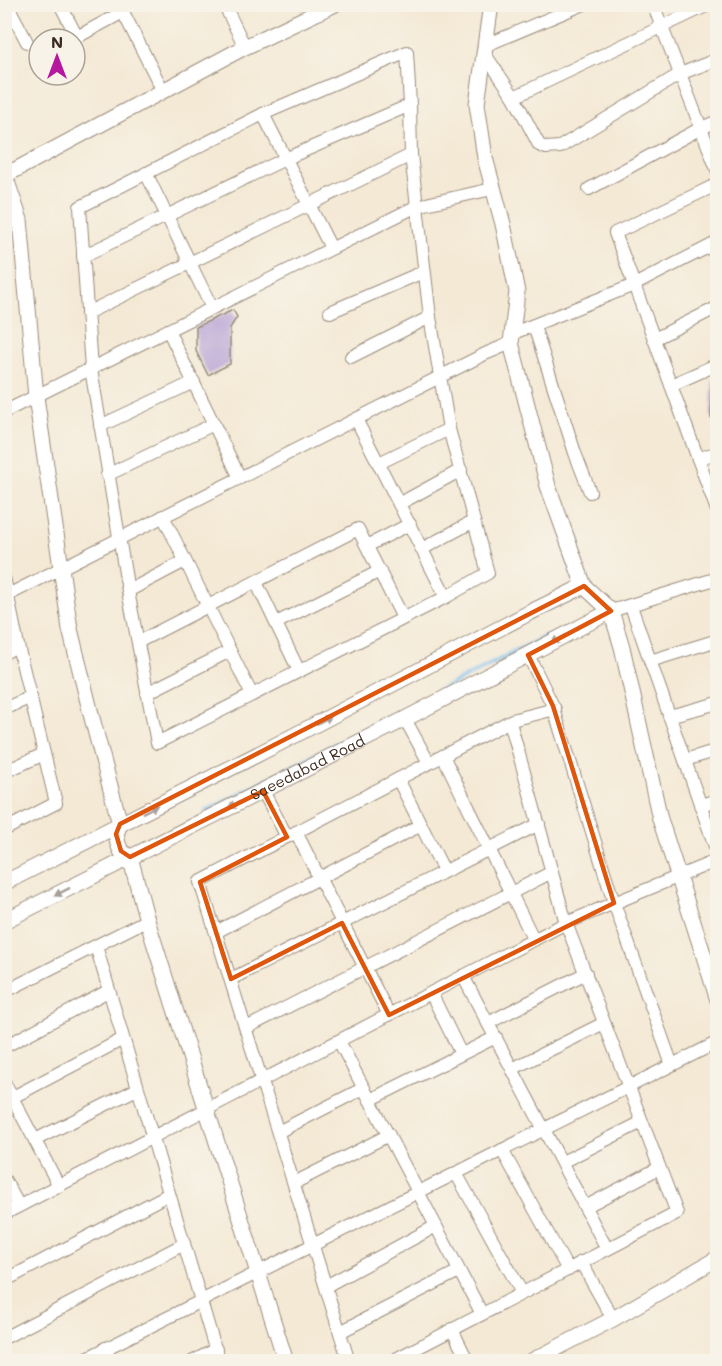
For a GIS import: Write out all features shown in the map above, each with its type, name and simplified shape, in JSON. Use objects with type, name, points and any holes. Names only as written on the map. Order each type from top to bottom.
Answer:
[{"type":"street","points":[[7,4],[27,42]]},
{"type":"street","points":[[60,4],[77,37],[121,8],[163,91]]},
{"type":"street","points":[[224,4],[245,47]]},
{"type":"street","points":[[286,1362],[147,920],[130,857],[121,850],[118,844],[116,834],[120,824],[73,640],[36,396],[20,220],[5,175],[245,47],[335,4]]},
{"type":"street","points":[[491,4],[477,104],[492,189],[503,224],[516,292],[511,338],[548,486],[584,586],[611,611],[622,647],[660,819],[717,1000]]},
{"type":"street","points":[[484,49],[584,4]]},
{"type":"street","points":[[653,4],[717,172]]},
{"type":"street","points":[[514,97],[710,4]]},
{"type":"street","points":[[484,49],[514,97],[539,145],[546,148],[560,147],[680,74],[717,59]]},
{"type":"street","points":[[406,52],[410,105],[411,155],[423,272],[439,377],[449,429],[488,573],[446,597],[157,743],[107,475],[91,369],[80,207],[263,114],[406,52]]},
{"type":"street","points":[[83,256],[285,159],[410,105]]},
{"type":"street","points":[[263,114],[331,248]]},
{"type":"street","points":[[588,189],[717,121]]},
{"type":"street","points":[[87,313],[411,155]]},
{"type":"street","points":[[146,173],[212,308]]},
{"type":"street","points":[[717,184],[615,233],[717,513]]},
{"type":"street","points":[[4,412],[417,206],[492,189]]},
{"type":"street","points":[[6,596],[439,377],[534,326],[634,285],[717,242]]},
{"type":"street","points":[[330,312],[423,272]]},
{"type":"street","points":[[654,339],[717,307]]},
{"type":"street","points":[[351,357],[430,317]]},
{"type":"street","points":[[534,326],[590,492]]},
{"type":"street","points":[[168,330],[240,478]]},
{"type":"street","points":[[670,385],[717,364]]},
{"type":"street","points":[[100,426],[194,382]]},
{"type":"street","points":[[356,419],[446,597]]},
{"type":"street","points":[[107,475],[214,424]]},
{"type":"street","points":[[379,463],[449,429]]},
{"type":"street","points":[[698,459],[717,452]]},
{"type":"street","points":[[399,504],[461,470]]},
{"type":"street","points":[[163,516],[252,695]]},
{"type":"street","points":[[422,549],[474,521]]},
{"type":"street","points":[[367,546],[410,524]]},
{"type":"street","points":[[138,642],[358,529],[404,618]]},
{"type":"street","points":[[128,591],[185,561]]},
{"type":"street","points":[[276,623],[380,571]]},
{"type":"street","points":[[4,577],[6,596],[56,803],[4,830]]},
{"type":"street","points":[[611,611],[717,578]]},
{"type":"street","points":[[256,582],[299,671]]},
{"type":"street","points":[[4,883],[584,586]]},
{"type":"street","points":[[631,606],[717,855]]},
{"type":"street","name":"Saeedabad Road","points":[[4,921],[405,719],[611,611]]},
{"type":"street","points":[[650,661],[717,640]]},
{"type":"street","points":[[4,653],[18,646]]},
{"type":"street","points":[[147,693],[230,651]]},
{"type":"street","points":[[528,655],[555,709],[614,903],[672,1065]]},
{"type":"street","points":[[4,709],[31,697]]},
{"type":"street","points":[[669,716],[717,703]]},
{"type":"street","points":[[349,1362],[200,882],[510,722],[555,709]]},
{"type":"street","points":[[405,719],[429,763]]},
{"type":"street","points":[[390,1362],[677,1213],[567,923],[510,722]]},
{"type":"street","points":[[685,760],[717,750]]},
{"type":"street","points":[[4,772],[44,754]]},
{"type":"street","points":[[443,756],[534,940]]},
{"type":"street","points":[[398,779],[444,871]]},
{"type":"street","points":[[263,791],[320,879],[389,1015]]},
{"type":"street","points":[[700,805],[717,800]]},
{"type":"street","points":[[231,979],[538,824]]},
{"type":"street","points":[[216,932],[421,825]]},
{"type":"street","points":[[4,1214],[567,923],[717,860]]},
{"type":"street","points":[[246,1028],[552,872]]},
{"type":"street","points":[[4,993],[147,920]]},
{"type":"street","points":[[96,946],[217,1355],[192,1362]]},
{"type":"street","points":[[488,1023],[586,973]]},
{"type":"street","points":[[464,976],[607,1249]]},
{"type":"street","points":[[4,1047],[108,991]]},
{"type":"street","points":[[431,993],[461,1054]]},
{"type":"street","points":[[512,1069],[604,1023]]},
{"type":"street","points":[[370,1100],[496,1037]]},
{"type":"street","points":[[13,1097],[123,1039]]},
{"type":"street","points":[[339,1041],[482,1314]]},
{"type":"street","points":[[79,1362],[717,1042]]},
{"type":"street","points":[[4,1082],[59,1185]]},
{"type":"street","points":[[278,1132],[364,1088]]},
{"type":"street","points":[[35,1140],[137,1089]]},
{"type":"street","points":[[562,1162],[642,1122]]},
{"type":"street","points":[[294,1184],[389,1135]]},
{"type":"street","points":[[502,1150],[567,1270]]},
{"type":"street","points":[[585,1208],[659,1168]]},
{"type":"street","points":[[456,1173],[522,1293]]},
{"type":"street","points":[[4,1179],[19,1206]]},
{"type":"street","points":[[4,1281],[169,1194]]},
{"type":"street","points":[[326,1286],[436,1226]]},
{"type":"street","points":[[4,1338],[184,1244]]},
{"type":"street","points":[[530,1362],[613,1319],[717,1258]]},
{"type":"street","points":[[581,1263],[613,1319]]},
{"type":"street","points":[[340,1332],[459,1271]]},
{"type":"street","points":[[452,1329],[468,1362]]},
{"type":"street","points":[[105,1348],[112,1362]]},
{"type":"highlighted area","points":[[584,586],[611,611],[528,655],[553,706],[614,903],[389,1015],[342,923],[231,979],[200,882],[287,837],[263,791],[130,857],[121,851],[116,834],[120,824]]},
{"type":"building","points":[[233,310],[237,317],[230,328],[230,364],[208,375],[196,351],[196,327]]},
{"type":"building","points":[[713,379],[718,379],[718,418],[711,418]]},
{"type":"waterway","points":[[206,811],[546,636]]}]
